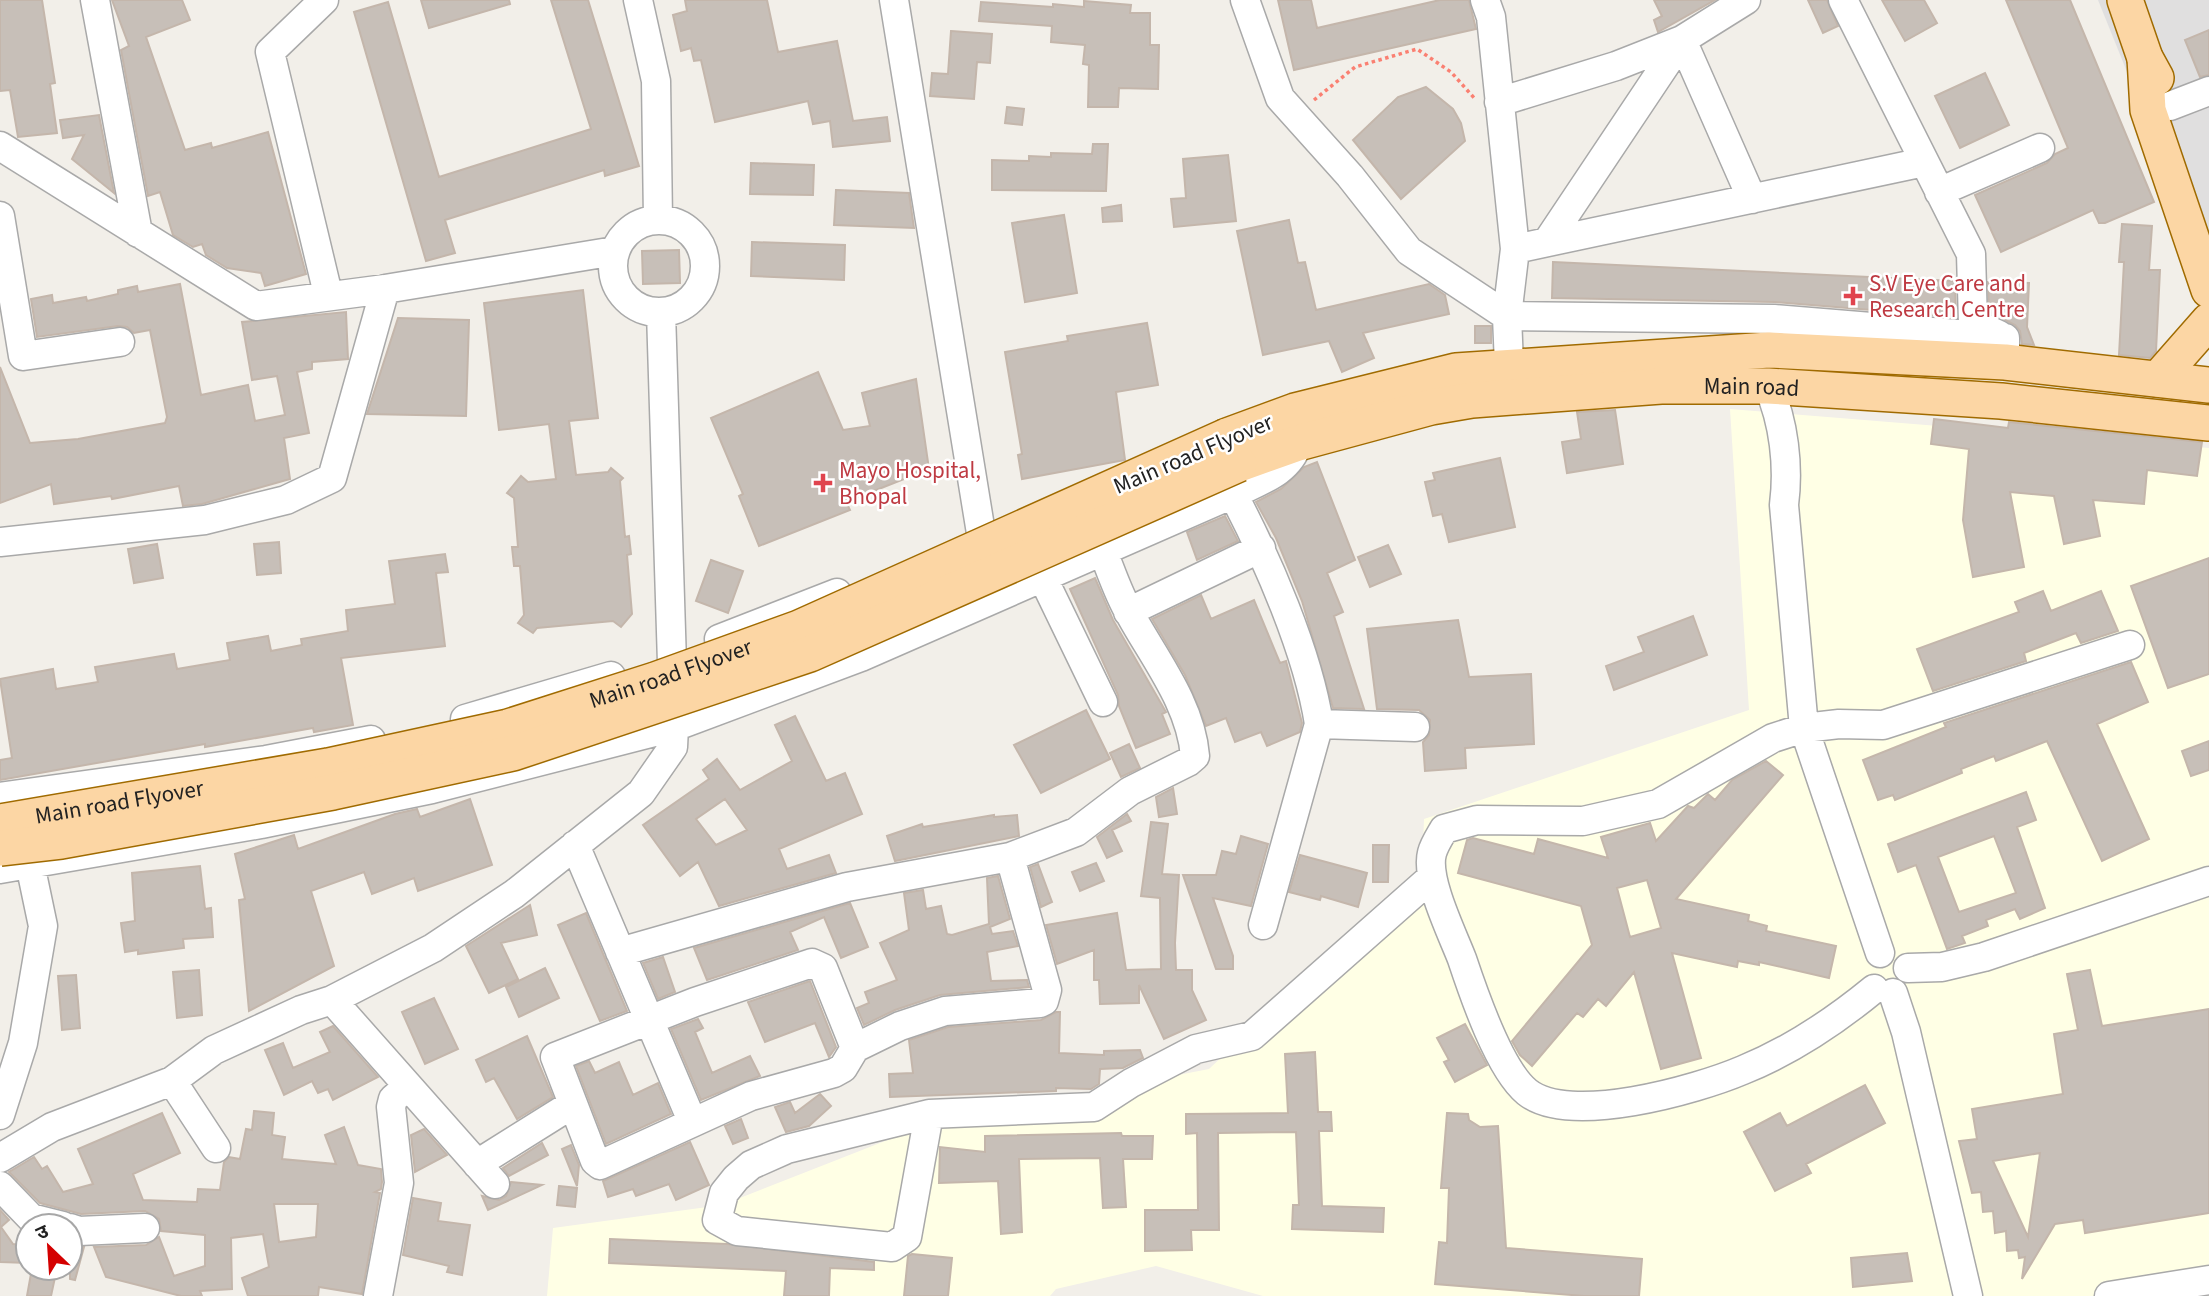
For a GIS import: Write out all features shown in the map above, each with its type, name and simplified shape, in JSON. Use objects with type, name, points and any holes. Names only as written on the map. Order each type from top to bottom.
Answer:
[{"type":"main road","points":[[2125,0],[2145,58],[2170,106],[2209,214]]},
{"type":"main road","points":[[2145,58],[2148,110],[2209,290]]},
{"type":"main road","points":[[2158,379],[2209,321]]},
{"type":"main road","name":"Main road","points":[[1305,408],[1456,371],[1509,365],[1566,365],[1769,350],[2005,350],[2158,379],[2209,385]]},
{"type":"main road","name":"Main road","points":[[1298,443],[1432,407],[1472,400],[1661,386],[1768,386],[2001,401],[2209,423]]},
{"type":"main road","name":"Main road Flyover","points":[[0,848],[61,841],[333,792],[513,753],[810,654],[1233,465],[1305,408]]},
{"type":"main road","name":"Main road Flyover","points":[[0,822],[328,766],[508,727],[655,680],[1298,443]]},
{"type":"street","points":[[95,0],[138,233]]},
{"type":"street","points":[[324,0],[270,52],[328,294]]},
{"type":"street","points":[[638,0],[656,81],[658,220]]},
{"type":"street","points":[[894,0],[981,533]]},
{"type":"street","points":[[1245,0],[1280,98],[1350,176],[1409,251],[1507,316],[1774,319],[2005,350]]},
{"type":"street","points":[[1485,0],[1490,17],[1515,249],[1507,316],[1509,365]]},
{"type":"street","points":[[1499,102],[1616,66],[1682,40],[1746,0]]},
{"type":"street","points":[[1843,0],[1971,254],[1973,323],[2005,350]]},
{"type":"street","points":[[1682,40],[1752,199]]},
{"type":"street","points":[[1547,242],[1682,40]]},
{"type":"street","points":[[2170,106],[2209,90]]},
{"type":"street","points":[[0,146],[256,306],[328,294],[385,289],[615,251]]},
{"type":"street","points":[[1940,192],[2040,148]]},
{"type":"street","points":[[1515,249],[1924,162]]},
{"type":"street","points":[[0,216],[23,356],[120,342]]},
{"type":"street","points":[[658,220],[674,222],[688,229],[699,241],[705,256],[706,272],[700,288],[691,300],[677,309],[661,313],[633,304],[622,294],[615,281],[615,251],[632,229],[658,220]]},
{"type":"street","points":[[0,542],[205,520],[286,500],[332,478],[385,289]]},
{"type":"street","points":[[0,1158],[52,1126],[172,1081],[214,1050],[301,1010],[332,1000],[433,948],[514,894],[641,793],[673,747],[674,727],[661,313]]},
{"type":"street","points":[[1658,318],[1660,356]]},
{"type":"street","points":[[1769,350],[1768,386],[1762,417],[1769,481],[1784,505],[1804,729],[1880,953]]},
{"type":"street","points":[[0,797],[266,760],[495,713],[673,656],[817,602],[981,533],[1217,426],[1271,410],[1305,408]]},
{"type":"street","points":[[0,869],[261,824],[432,789],[674,727],[861,657],[1102,549],[1233,465],[1314,692],[1319,724],[1262,925]]},
{"type":"street","points":[[1128,612],[1261,548]]},
{"type":"street","points":[[620,952],[847,887],[1010,857],[1076,832],[1130,791],[1195,756],[1194,740],[1167,676],[1128,612],[1102,549]]},
{"type":"street","points":[[1042,576],[1103,702]]},
{"type":"street","points":[[1968,1296],[1906,1032],[1884,991],[1866,972],[1871,959],[1880,953],[1897,953],[1908,968],[1905,985],[1884,991],[1743,1070],[1650,1099],[1576,1107],[1548,1105],[1526,1092],[1510,1071],[1478,1004],[1432,877],[1432,853],[1444,829],[1477,820],[1583,821],[1658,804],[1759,744],[1804,729],[1839,724],[1883,724],[2130,645]]},
{"type":"street","points":[[1319,724],[1415,727]]},
{"type":"street","points":[[575,845],[692,1121]]},
{"type":"street","points":[[855,1048],[823,968],[818,963],[738,987],[555,1057],[571,1105],[595,1161],[600,1165],[751,1096],[834,1073],[843,1068],[855,1048],[900,1026],[945,1010],[1044,1001],[1047,990],[1010,857]]},
{"type":"street","points":[[0,1115],[23,1043],[43,926],[30,864]]},
{"type":"street","points":[[929,1114],[907,1237],[892,1247],[737,1231],[717,1220],[724,1193],[751,1165],[787,1149],[929,1114],[1094,1107],[1131,1083],[1196,1049],[1252,1036],[1432,877]]},
{"type":"street","points":[[1908,968],[1942,967],[1984,957],[2209,881]]},
{"type":"street","points":[[332,1000],[486,1174],[571,1105]]},
{"type":"street","points":[[172,1081],[216,1149]]},
{"type":"street","points":[[377,1296],[399,1183],[391,1107],[394,1099],[408,1086]]},
{"type":"street","points":[[0,1186],[25,1212]]},
{"type":"street","points":[[84,1231],[145,1228]]},
{"type":"street","points":[[2109,1296],[2209,1280]]},
{"type":"path","points":[[1295,115],[1355,67],[1417,50],[1451,72],[1482,106],[1499,102]]},
{"type":"shaded area","points":[[2098,0],[2209,0],[2209,275]]},
{"type":"shaded area","points":[[1730,409],[2209,448],[2209,1296],[1263,1296],[1156,1266],[1056,1289],[1050,1296],[547,1296],[553,1228],[722,1205],[931,1123],[1209,1069],[1422,869],[1424,819],[1749,710]]},
{"type":"building","points":[[0,0],[42,0],[55,83],[50,84],[57,133],[18,137],[10,90],[0,91]]},
{"type":"building","points":[[112,0],[182,0],[190,20],[146,37],[185,150],[211,143],[212,148],[268,132],[306,274],[265,286],[261,273],[227,268],[206,255],[202,244],[193,247],[173,235],[160,192],[148,196],[121,50],[129,46]]},
{"type":"building","points":[[421,0],[509,0],[510,4],[429,28]]},
{"type":"building","points":[[551,0],[588,0],[639,166],[605,176],[604,170],[445,220],[455,253],[426,261],[354,12],[388,2],[439,177],[591,129]]},
{"type":"building","points":[[685,0],[767,0],[778,52],[837,41],[853,121],[887,117],[890,141],[833,147],[830,121],[813,124],[808,101],[715,122],[701,60],[694,61],[691,48],[681,51],[673,15],[687,11]]},
{"type":"building","points":[[1278,0],[1311,0],[1317,28],[1440,0],[1469,0],[1476,29],[1294,70]]},
{"type":"building","points":[[1654,0],[1715,0],[1658,32],[1654,20],[1662,16]]},
{"type":"building","points":[[1808,0],[1827,0],[1838,26],[1823,33]]},
{"type":"building","points":[[1882,0],[1924,0],[1937,23],[1905,41]]},
{"type":"building","points":[[2006,0],[2070,0],[2154,202],[2105,223],[2099,223],[2093,210],[2001,252],[1975,195],[2047,163],[2055,154],[2068,148]]},
{"type":"building","points":[[1084,1],[1131,5],[1130,13],[1150,13],[1150,45],[1159,45],[1158,89],[1119,88],[1118,107],[1088,107],[1089,65],[1083,64],[1085,45],[1051,42],[1052,26],[979,21],[981,2],[1084,7]]},
{"type":"building","points":[[2209,30],[2209,75],[2200,77],[2185,40]]},
{"type":"building","points":[[951,31],[992,34],[990,63],[977,62],[974,99],[930,96],[932,73],[948,74]]},
{"type":"building","points":[[1985,73],[2009,125],[1960,148],[1935,96]]},
{"type":"building","points":[[1426,87],[1453,109],[1461,123],[1465,141],[1401,199],[1353,140],[1398,97]]},
{"type":"building","points":[[1007,107],[1024,109],[1022,125],[1005,123]]},
{"type":"building","points":[[99,115],[114,193],[72,159],[84,135],[63,138],[60,120]]},
{"type":"building","points":[[1093,144],[1108,144],[1106,191],[992,190],[992,160],[1029,161],[1029,156],[1051,157],[1051,153],[1092,154]]},
{"type":"building","points":[[1228,155],[1236,221],[1174,227],[1171,199],[1186,198],[1183,159]]},
{"type":"building","points":[[751,163],[814,165],[813,195],[750,194]]},
{"type":"building","points":[[836,190],[909,193],[914,228],[834,225]]},
{"type":"building","points":[[1121,205],[1122,221],[1103,222],[1102,208]]},
{"type":"building","points":[[1064,215],[1077,293],[1025,302],[1012,223]]},
{"type":"building","points":[[1289,220],[1298,263],[1305,262],[1316,310],[1429,284],[1445,295],[1449,314],[1363,333],[1374,358],[1342,372],[1329,341],[1263,355],[1237,231]]},
{"type":"building","points":[[2122,224],[2152,226],[2149,270],[2160,270],[2156,351],[2150,358],[2119,355],[2124,262],[2119,262]]},
{"type":"building","points":[[752,242],[845,245],[844,280],[751,276]]},
{"type":"building","points":[[679,250],[680,283],[643,284],[642,251]]},
{"type":"building","points":[[1553,262],[1955,281],[1956,317],[1775,302],[1552,298]]},
{"type":"building","points":[[1988,282],[2029,283],[2027,327],[2034,345],[2022,344],[2020,331],[2015,325],[1989,312]]},
{"type":"building","points":[[180,284],[201,395],[248,385],[255,421],[285,415],[277,376],[252,380],[242,322],[346,312],[348,359],[312,362],[312,369],[297,372],[309,433],[284,438],[290,479],[202,504],[183,506],[179,486],[112,499],[111,496],[54,504],[51,484],[0,503],[0,367],[30,443],[78,439],[165,423],[167,417],[150,330],[134,333],[127,327],[118,326],[37,337],[31,299],[52,295],[53,303],[86,297],[87,301],[118,294],[118,290],[137,286],[138,292]]},
{"type":"building","points":[[583,290],[598,418],[569,421],[576,475],[608,472],[611,468],[623,478],[620,481],[625,537],[629,536],[631,554],[627,555],[632,614],[621,627],[613,621],[537,628],[533,633],[518,623],[524,615],[520,566],[514,566],[512,547],[518,547],[514,498],[507,493],[521,476],[528,482],[556,479],[549,424],[499,430],[484,303]]},
{"type":"building","points":[[398,318],[469,320],[466,416],[367,414]]},
{"type":"building","points":[[1147,323],[1158,385],[1116,392],[1125,460],[1022,479],[1018,455],[1022,454],[1005,352],[1068,341],[1067,336]]},
{"type":"building","points":[[1475,326],[1491,326],[1491,343],[1475,343]]},
{"type":"building","points":[[818,372],[843,430],[870,426],[862,393],[916,379],[929,469],[846,502],[850,510],[759,546],[739,496],[743,494],[711,418]]},
{"type":"building","points":[[1615,410],[1623,464],[1567,473],[1562,442],[1581,439],[1577,412]]},
{"type":"building","points":[[1934,419],[2008,428],[2009,422],[2202,442],[2197,476],[2147,470],[2144,504],[2093,500],[2100,536],[2064,544],[2054,496],[2010,492],[2024,567],[1973,577],[1963,520],[1969,449],[1931,444]]},
{"type":"building","points":[[1500,458],[1515,527],[1449,542],[1442,514],[1433,516],[1425,482],[1435,480],[1433,473]]},
{"type":"building","points":[[1317,462],[1355,560],[1327,573],[1343,612],[1334,616],[1364,709],[1333,708],[1302,601],[1276,538],[1256,502],[1281,489],[1304,467]]},
{"type":"building","points":[[1225,516],[1238,541],[1197,560],[1187,532]]},
{"type":"building","points":[[279,542],[281,573],[257,575],[254,544]]},
{"type":"building","points":[[157,544],[163,578],[134,583],[128,549]]},
{"type":"building","points":[[1388,545],[1401,574],[1370,587],[1358,557]]},
{"type":"building","points":[[445,554],[448,572],[436,573],[445,646],[341,658],[353,725],[314,732],[313,728],[205,747],[205,744],[0,780],[0,760],[12,758],[0,679],[53,669],[56,689],[98,682],[95,667],[174,654],[177,669],[230,660],[227,643],[268,636],[271,651],[302,645],[301,639],[348,631],[346,610],[395,604],[389,561]]},
{"type":"building","points":[[2209,558],[2209,674],[2168,688],[2131,586]]},
{"type":"building","points":[[711,560],[743,571],[728,613],[696,601]]},
{"type":"building","points":[[1095,578],[1113,620],[1166,712],[1162,714],[1170,734],[1136,748],[1119,706],[1118,695],[1070,589]]},
{"type":"building","points":[[2043,591],[2051,611],[2101,591],[2118,631],[2081,643],[2076,633],[2024,653],[2026,661],[1933,691],[1917,649],[2019,612],[2015,602]]},
{"type":"building","points":[[1201,595],[1211,619],[1254,600],[1280,663],[1286,661],[1302,723],[1300,732],[1267,746],[1261,732],[1235,742],[1226,718],[1206,726],[1185,675],[1152,619]]},
{"type":"building","points":[[1693,616],[1707,655],[1614,690],[1606,666],[1644,652],[1638,637]]},
{"type":"building","points":[[1458,620],[1469,677],[1531,674],[1534,744],[1465,748],[1466,768],[1425,771],[1423,742],[1429,735],[1430,720],[1419,710],[1377,709],[1367,629]]},
{"type":"building","points":[[2131,662],[2148,702],[2097,724],[2149,839],[2102,861],[2047,741],[1996,761],[1994,756],[1961,769],[1962,773],[1895,800],[1893,795],[1878,800],[1863,760],[1946,727],[1944,723]]},
{"type":"building","points":[[1086,710],[1110,759],[1041,793],[1014,745]]},
{"type":"building","points":[[795,716],[826,781],[845,773],[862,814],[779,849],[787,869],[829,855],[836,873],[719,906],[698,862],[680,876],[643,825],[709,779],[703,770],[717,759],[740,790],[792,761],[775,725]],"holes":[[[725,799],[747,830],[716,845],[696,819]]]},
{"type":"building","points":[[2209,741],[2209,770],[2191,776],[2182,751]]},
{"type":"building","points":[[1129,744],[1140,768],[1121,777],[1110,753]]},
{"type":"building","points":[[1766,761],[1783,775],[1676,899],[1749,915],[1748,921],[1767,926],[1766,931],[1836,946],[1829,978],[1759,962],[1759,965],[1738,961],[1737,967],[1672,953],[1701,1058],[1661,1069],[1634,972],[1606,1006],[1598,999],[1583,1017],[1577,1013],[1532,1066],[1520,1055],[1512,1041],[1592,945],[1581,906],[1458,873],[1467,840],[1473,838],[1534,854],[1538,839],[1608,858],[1601,837],[1650,823],[1656,841],[1688,806],[1694,808],[1708,794],[1715,800],[1732,780]],"holes":[[[1647,880],[1661,928],[1630,937],[1617,888]]]},
{"type":"building","points":[[1173,788],[1177,814],[1159,817],[1156,797]]},
{"type":"building","points":[[2026,792],[2036,820],[2017,827],[2045,908],[2020,919],[2015,909],[1986,920],[1988,926],[1962,936],[1965,943],[1947,949],[1916,865],[1898,872],[1888,844]],"holes":[[[1994,836],[2016,893],[1959,912],[1938,857]]]},
{"type":"building","points":[[470,799],[492,865],[418,891],[414,878],[372,894],[364,872],[311,891],[334,966],[249,1011],[239,900],[245,899],[235,854],[294,835],[298,849],[395,814],[417,809],[420,817]]},
{"type":"building","points":[[1127,814],[1131,821],[1112,830],[1122,851],[1107,858],[1097,837]]},
{"type":"building","points":[[994,815],[1017,815],[1019,836],[895,861],[887,836],[922,824],[923,827]]},
{"type":"building","points":[[1151,822],[1168,824],[1162,874],[1179,875],[1176,970],[1192,970],[1192,990],[1206,1020],[1164,1039],[1139,985],[1139,1003],[1100,1004],[1099,980],[1094,980],[1094,950],[1057,964],[1046,925],[1117,913],[1126,970],[1161,969],[1160,898],[1141,896]]},
{"type":"building","points":[[1241,836],[1268,844],[1251,906],[1213,898],[1233,956],[1233,969],[1216,969],[1183,875],[1216,875],[1222,851],[1236,854]]},
{"type":"building","points":[[1373,845],[1389,845],[1388,882],[1373,882]]},
{"type":"building","points":[[1300,855],[1367,873],[1358,907],[1321,896],[1320,900],[1289,892]]},
{"type":"building","points":[[1096,863],[1104,881],[1080,891],[1072,872]]},
{"type":"building","points":[[1038,864],[1052,902],[1041,907],[1030,867]]},
{"type":"building","points":[[200,866],[205,909],[211,908],[213,937],[183,939],[184,948],[138,954],[138,950],[125,952],[121,923],[135,921],[132,873]]},
{"type":"building","points":[[998,876],[1010,919],[990,927],[992,934],[1013,931],[1018,946],[987,952],[991,981],[1027,980],[1029,987],[940,995],[895,1010],[864,1025],[857,1008],[869,1003],[865,992],[897,980],[880,943],[909,930],[904,893],[923,890],[926,909],[941,906],[947,934],[952,935],[989,924],[987,878]]},
{"type":"building","points":[[850,903],[868,947],[841,958],[824,917],[790,932],[798,950],[707,980],[694,948]]},
{"type":"building","points":[[530,905],[537,935],[501,943],[518,979],[489,993],[466,946]]},
{"type":"building","points":[[586,913],[627,1011],[600,1021],[558,925]]},
{"type":"building","points":[[663,957],[675,992],[658,999],[643,963]]},
{"type":"building","points":[[545,968],[559,998],[519,1017],[506,987]]},
{"type":"building","points":[[199,970],[202,1015],[177,1018],[173,972]]},
{"type":"building","points":[[2090,970],[2102,1026],[2209,1009],[2209,1213],[2085,1233],[2083,1220],[2055,1224],[2022,1279],[2025,1257],[2019,1258],[2018,1250],[2007,1251],[2006,1231],[1995,1233],[1993,1211],[1983,1212],[1981,1192],[1972,1193],[1959,1141],[1977,1139],[1972,1109],[2063,1094],[2054,1034],[2078,1030],[2067,974]],"holes":[[[2040,1153],[2028,1237],[1993,1161]]]},
{"type":"building","points":[[76,975],[80,1028],[62,1030],[58,976]]},
{"type":"building","points":[[810,981],[836,1047],[829,1057],[815,1023],[765,1042],[748,1002]]},
{"type":"building","points":[[434,998],[458,1049],[425,1064],[402,1012]]},
{"type":"building","points":[[1060,1012],[1059,1053],[1104,1055],[1104,1051],[1140,1050],[1143,1058],[1123,1068],[1100,1069],[1099,1084],[1091,1089],[1056,1088],[1056,1091],[890,1097],[889,1074],[913,1073],[909,1040],[948,1027],[1041,1020]]},
{"type":"building","points":[[698,1019],[703,1028],[695,1032],[712,1073],[750,1056],[760,1076],[701,1100],[671,1029]]},
{"type":"building","points":[[1465,1024],[1487,1065],[1455,1082],[1444,1062],[1449,1060],[1437,1038]]},
{"type":"building","points":[[333,1026],[378,1077],[333,1100],[328,1089],[318,1093],[312,1081],[284,1095],[265,1050],[283,1043],[293,1068],[330,1052],[320,1032]]},
{"type":"building","points":[[527,1036],[553,1097],[517,1119],[494,1078],[486,1082],[476,1060]]},
{"type":"building","points":[[1315,1052],[1318,1112],[1331,1112],[1332,1131],[1319,1131],[1322,1206],[1384,1208],[1383,1232],[1292,1229],[1293,1205],[1299,1205],[1296,1132],[1218,1133],[1219,1230],[1191,1230],[1192,1250],[1145,1251],[1145,1210],[1198,1210],[1197,1133],[1186,1134],[1186,1114],[1288,1113],[1285,1054]]},
{"type":"building","points":[[589,1061],[595,1073],[619,1062],[633,1095],[658,1083],[671,1114],[606,1144],[576,1066]]},
{"type":"building","points":[[1865,1085],[1885,1123],[1806,1164],[1811,1173],[1775,1191],[1744,1132],[1780,1113],[1787,1126]]},
{"type":"building","points":[[820,1094],[831,1106],[809,1126],[786,1132],[775,1107],[790,1102],[795,1113]]},
{"type":"building","points":[[254,1111],[274,1113],[272,1135],[285,1137],[282,1159],[336,1164],[325,1135],[344,1127],[358,1165],[381,1169],[381,1189],[375,1192],[380,1193],[362,1294],[319,1287],[318,1296],[248,1296],[242,1278],[269,1267],[263,1234],[231,1238],[232,1289],[200,1291],[202,1296],[181,1296],[106,1277],[94,1247],[146,1245],[159,1237],[174,1276],[205,1266],[205,1235],[161,1231],[159,1219],[145,1211],[84,1214],[40,1203],[9,1172],[34,1157],[42,1169],[47,1166],[63,1192],[93,1184],[78,1149],[162,1113],[180,1153],[133,1174],[143,1200],[197,1202],[198,1189],[220,1190],[224,1162],[229,1157],[240,1159],[246,1129],[252,1130]],"holes":[[[274,1204],[318,1204],[316,1237],[279,1242]]]},
{"type":"building","points":[[1447,1113],[1468,1114],[1469,1120],[1480,1127],[1498,1126],[1506,1248],[1642,1259],[1639,1296],[1584,1296],[1435,1284],[1439,1242],[1447,1243],[1449,1188],[1441,1188]]},
{"type":"building","points":[[741,1119],[748,1138],[733,1144],[725,1126]]},
{"type":"building","points":[[424,1129],[447,1155],[415,1172],[411,1135]]},
{"type":"building","points":[[1121,1133],[1122,1136],[1153,1136],[1152,1159],[1123,1159],[1126,1207],[1103,1208],[1100,1158],[1019,1159],[1022,1232],[1001,1234],[998,1181],[939,1183],[940,1147],[985,1152],[985,1136]]},
{"type":"building","points":[[690,1142],[709,1185],[676,1200],[669,1184],[636,1196],[633,1189],[608,1197],[603,1181]]},
{"type":"building","points":[[542,1143],[548,1155],[509,1176],[503,1168]]},
{"type":"building","points":[[571,1145],[579,1165],[577,1186],[562,1149]]},
{"type":"building","points":[[511,1182],[542,1185],[488,1210],[482,1196],[499,1200],[506,1196]]},
{"type":"building","points":[[559,1186],[577,1188],[575,1207],[557,1205]]},
{"type":"building","points":[[413,1198],[441,1203],[438,1221],[470,1225],[462,1275],[447,1272],[449,1266],[403,1255]]},
{"type":"building","points":[[0,1210],[9,1220],[1,1227],[14,1244],[14,1262],[0,1262]]},
{"type":"building","points":[[610,1239],[727,1244],[874,1262],[874,1270],[830,1268],[829,1296],[784,1296],[786,1271],[609,1263]]},
{"type":"building","points":[[1907,1253],[1912,1281],[1853,1287],[1851,1258]]},
{"type":"building","points":[[912,1254],[952,1258],[948,1296],[904,1296],[908,1256]]},
{"type":"building","points":[[30,1282],[54,1282],[51,1296],[27,1296]]},
{"type":"place","name":"S.V Eye Care and Research Centre","points":[[1853,296]]},
{"type":"place","name":"Mayo Hospital, Bhopal","points":[[823,483]]}]
